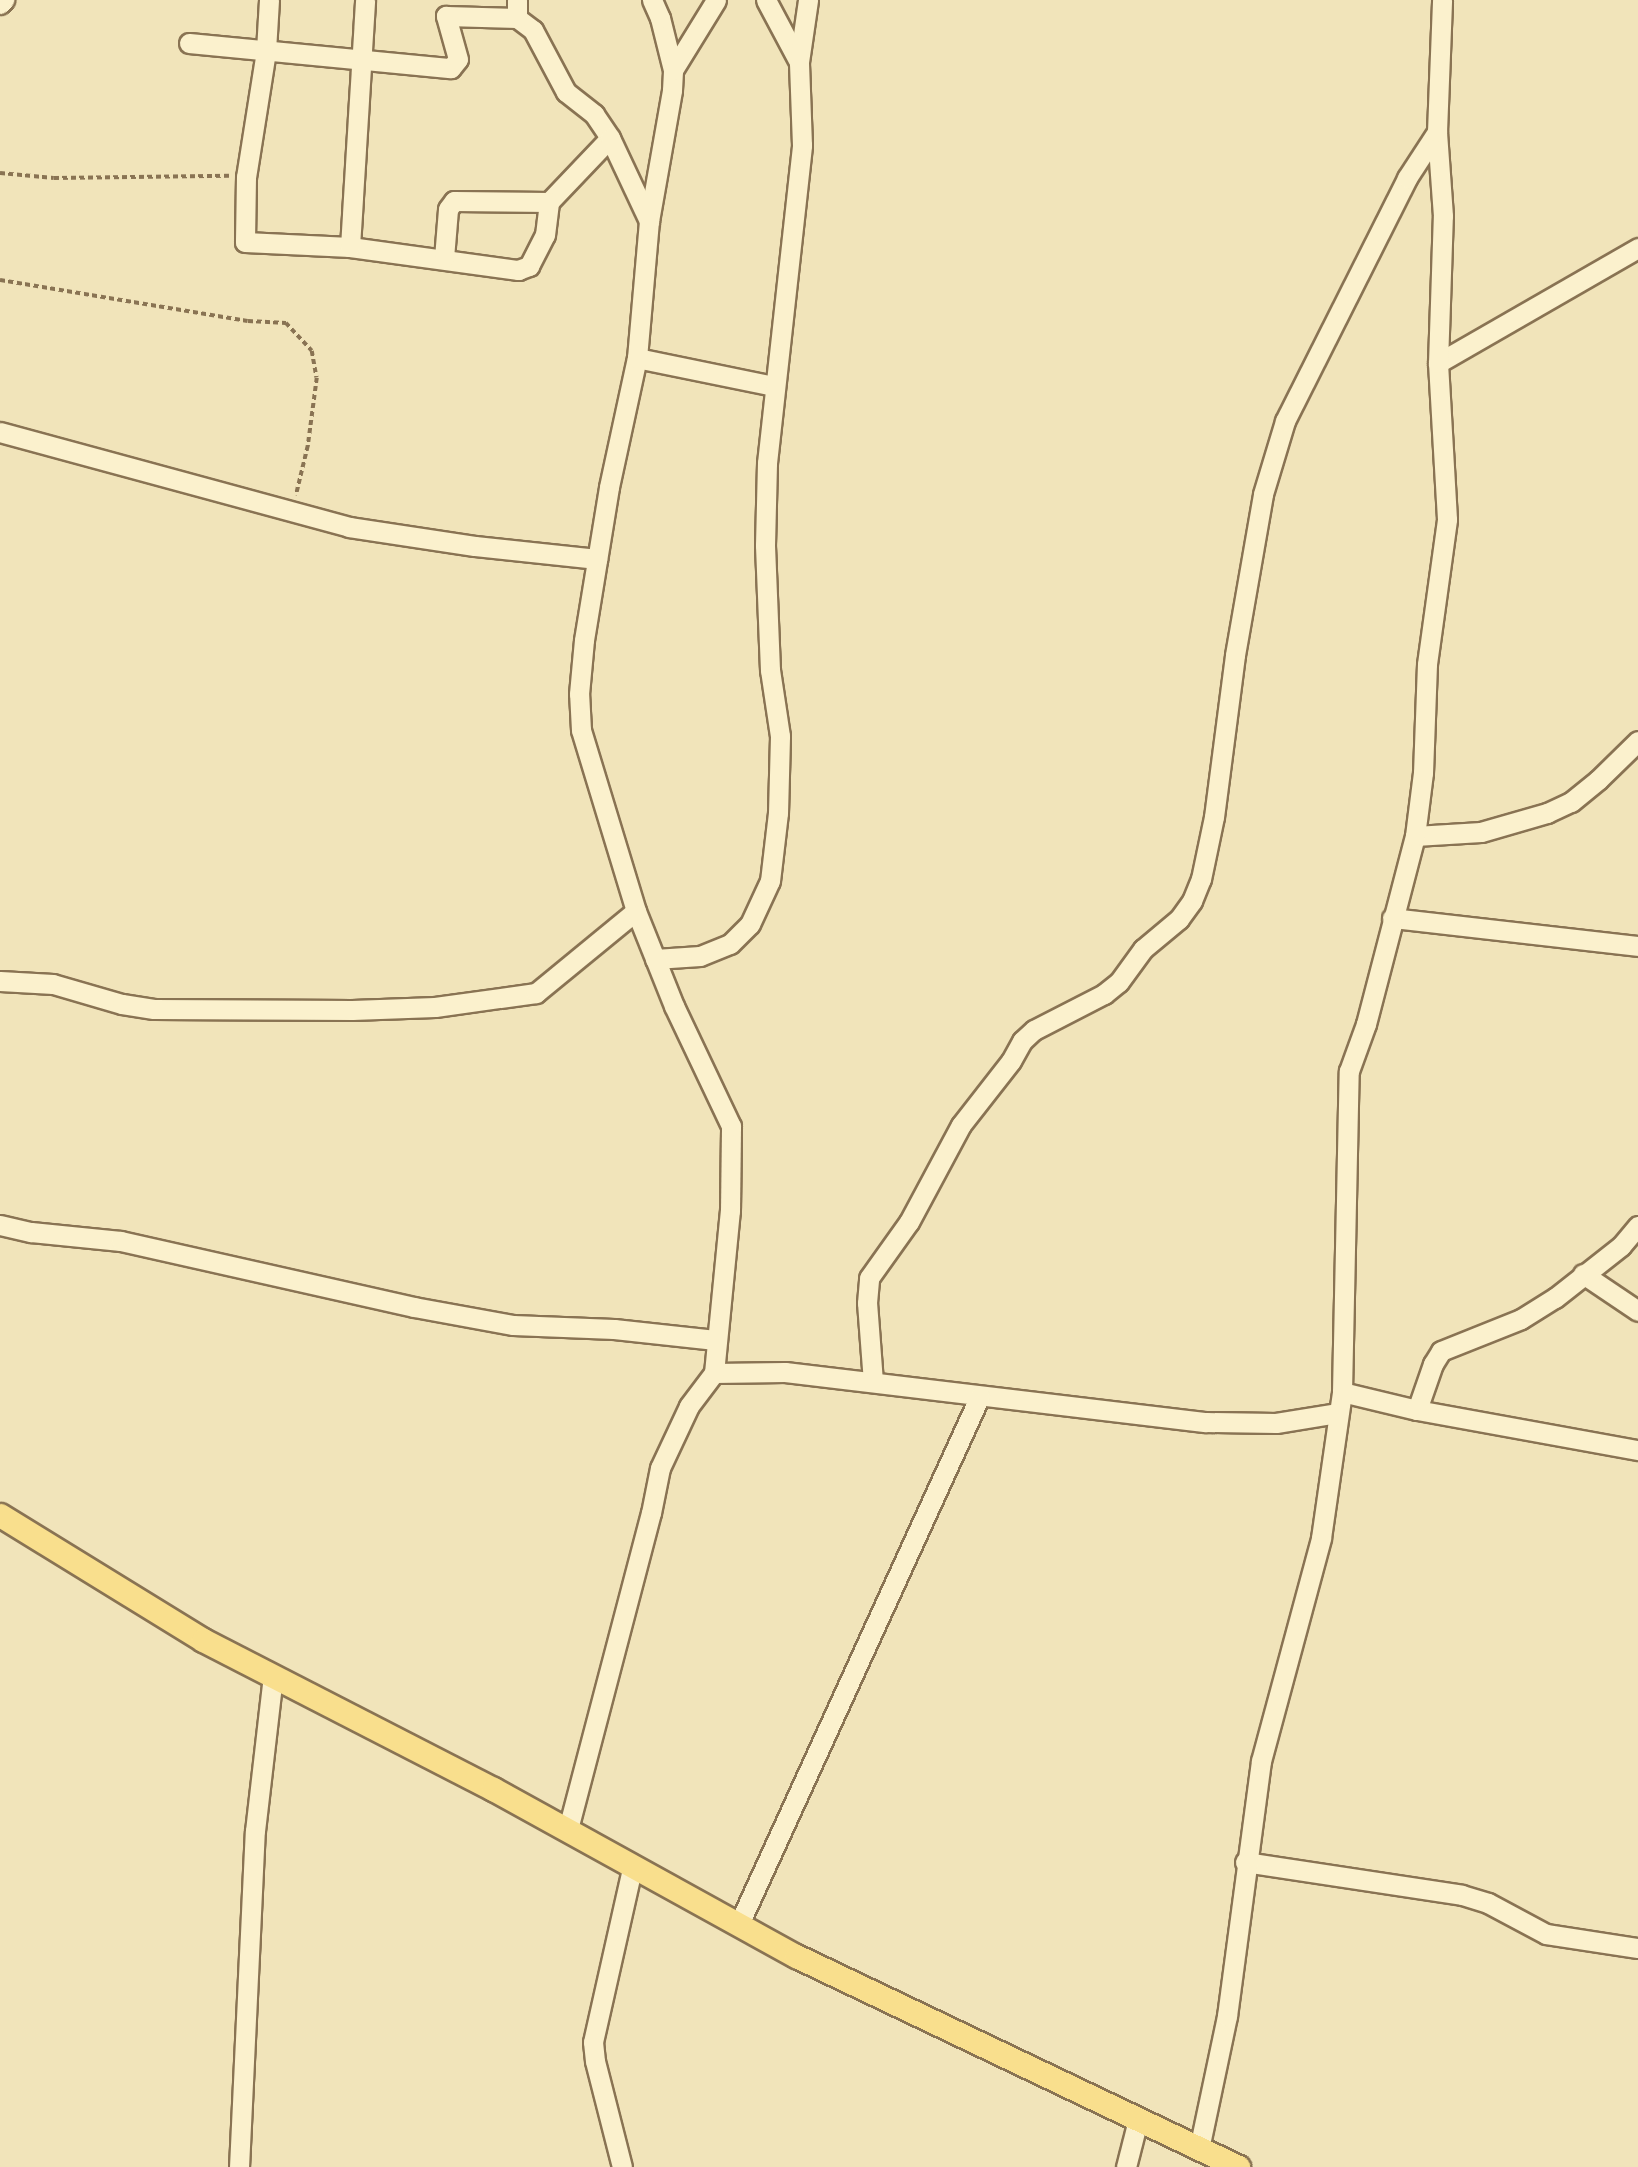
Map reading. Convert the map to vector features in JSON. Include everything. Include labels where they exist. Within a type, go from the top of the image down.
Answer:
[{"type":"main road","points":[[0,1515],[203,1640],[568,1829],[808,1962],[1238,2167]]},
{"type":"street","points":[[0,4],[4,0]]},
{"type":"street","points":[[269,0],[266,51],[246,177],[245,242],[350,247],[518,270],[529,266],[545,235],[549,202],[610,138]]},
{"type":"street","points":[[350,247],[365,0]]},
{"type":"street","points":[[652,0],[660,18],[673,70]]},
{"type":"street","points":[[568,1829],[651,1513],[660,1468],[689,1406],[714,1373],[715,1340],[730,1211],[731,1126],[636,911],[581,730],[580,680],[597,559],[637,358],[649,220],[673,70],[716,0]]},
{"type":"street","points":[[766,0],[799,62]]},
{"type":"street","points":[[655,959],[700,956],[730,944],[750,924],[770,881],[778,813],[780,736],[770,670],[765,545],[767,463],[802,145],[799,62],[808,0]]},
{"type":"street","points":[[1199,2149],[1227,2016],[1245,1862],[1261,1761],[1321,1538],[1342,1392],[1349,1072],[1366,1024],[1415,836],[1423,773],[1427,664],[1447,519],[1438,363],[1443,216],[1437,132],[1442,0]]},
{"type":"street","points":[[189,43],[452,68],[458,59],[445,8],[517,9],[533,30],[566,92],[594,114],[610,138],[649,220]]},
{"type":"street","points":[[873,1382],[867,1303],[869,1278],[909,1222],[961,1125],[1011,1061],[1022,1041],[1034,1030],[1104,994],[1119,982],[1143,949],[1179,919],[1192,901],[1201,879],[1214,817],[1234,655],[1263,494],[1285,421],[1407,178],[1437,132]]},
{"type":"street","points":[[444,258],[448,209],[454,201],[549,202]]},
{"type":"street","points":[[1438,363],[1638,248]]},
{"type":"street","points":[[637,358],[774,386]]},
{"type":"street","points":[[0,432],[292,512],[374,531],[475,546],[597,559]]},
{"type":"street","points":[[1415,836],[1481,832],[1547,813],[1571,802],[1638,741]]},
{"type":"street","points":[[0,981],[53,984],[122,1004],[154,1009],[352,1010],[436,1007],[536,993],[636,911]]},
{"type":"street","points":[[1392,918],[1638,947]]},
{"type":"street","points":[[0,1225],[31,1232],[121,1241],[414,1307],[513,1325],[614,1329],[715,1340]]},
{"type":"street","points":[[1417,1410],[1433,1363],[1441,1351],[1521,1319],[1555,1298],[1621,1246],[1638,1226]]},
{"type":"street","points":[[1583,1274],[1638,1311]]},
{"type":"street","points":[[714,1373],[785,1373],[1206,1422],[1276,1423],[1338,1413]]},
{"type":"street","points":[[1342,1392],[1417,1410],[1638,1450]]},
{"type":"street","points":[[739,1924],[980,1396]]},
{"type":"street","points":[[239,2167],[255,1831],[273,1675]]},
{"type":"street","points":[[1245,1862],[1462,1895],[1488,1903],[1546,1934],[1638,1948]]},
{"type":"street","points":[[633,1864],[593,2042],[595,2061],[621,2162],[639,2167]]},
{"type":"street","points":[[1126,2167],[1138,2120]]},
{"type":"path","points":[[0,173],[54,178],[246,177]]},
{"type":"path","points":[[0,280],[248,321],[286,323],[312,351],[317,377],[308,446],[292,512]]}]
